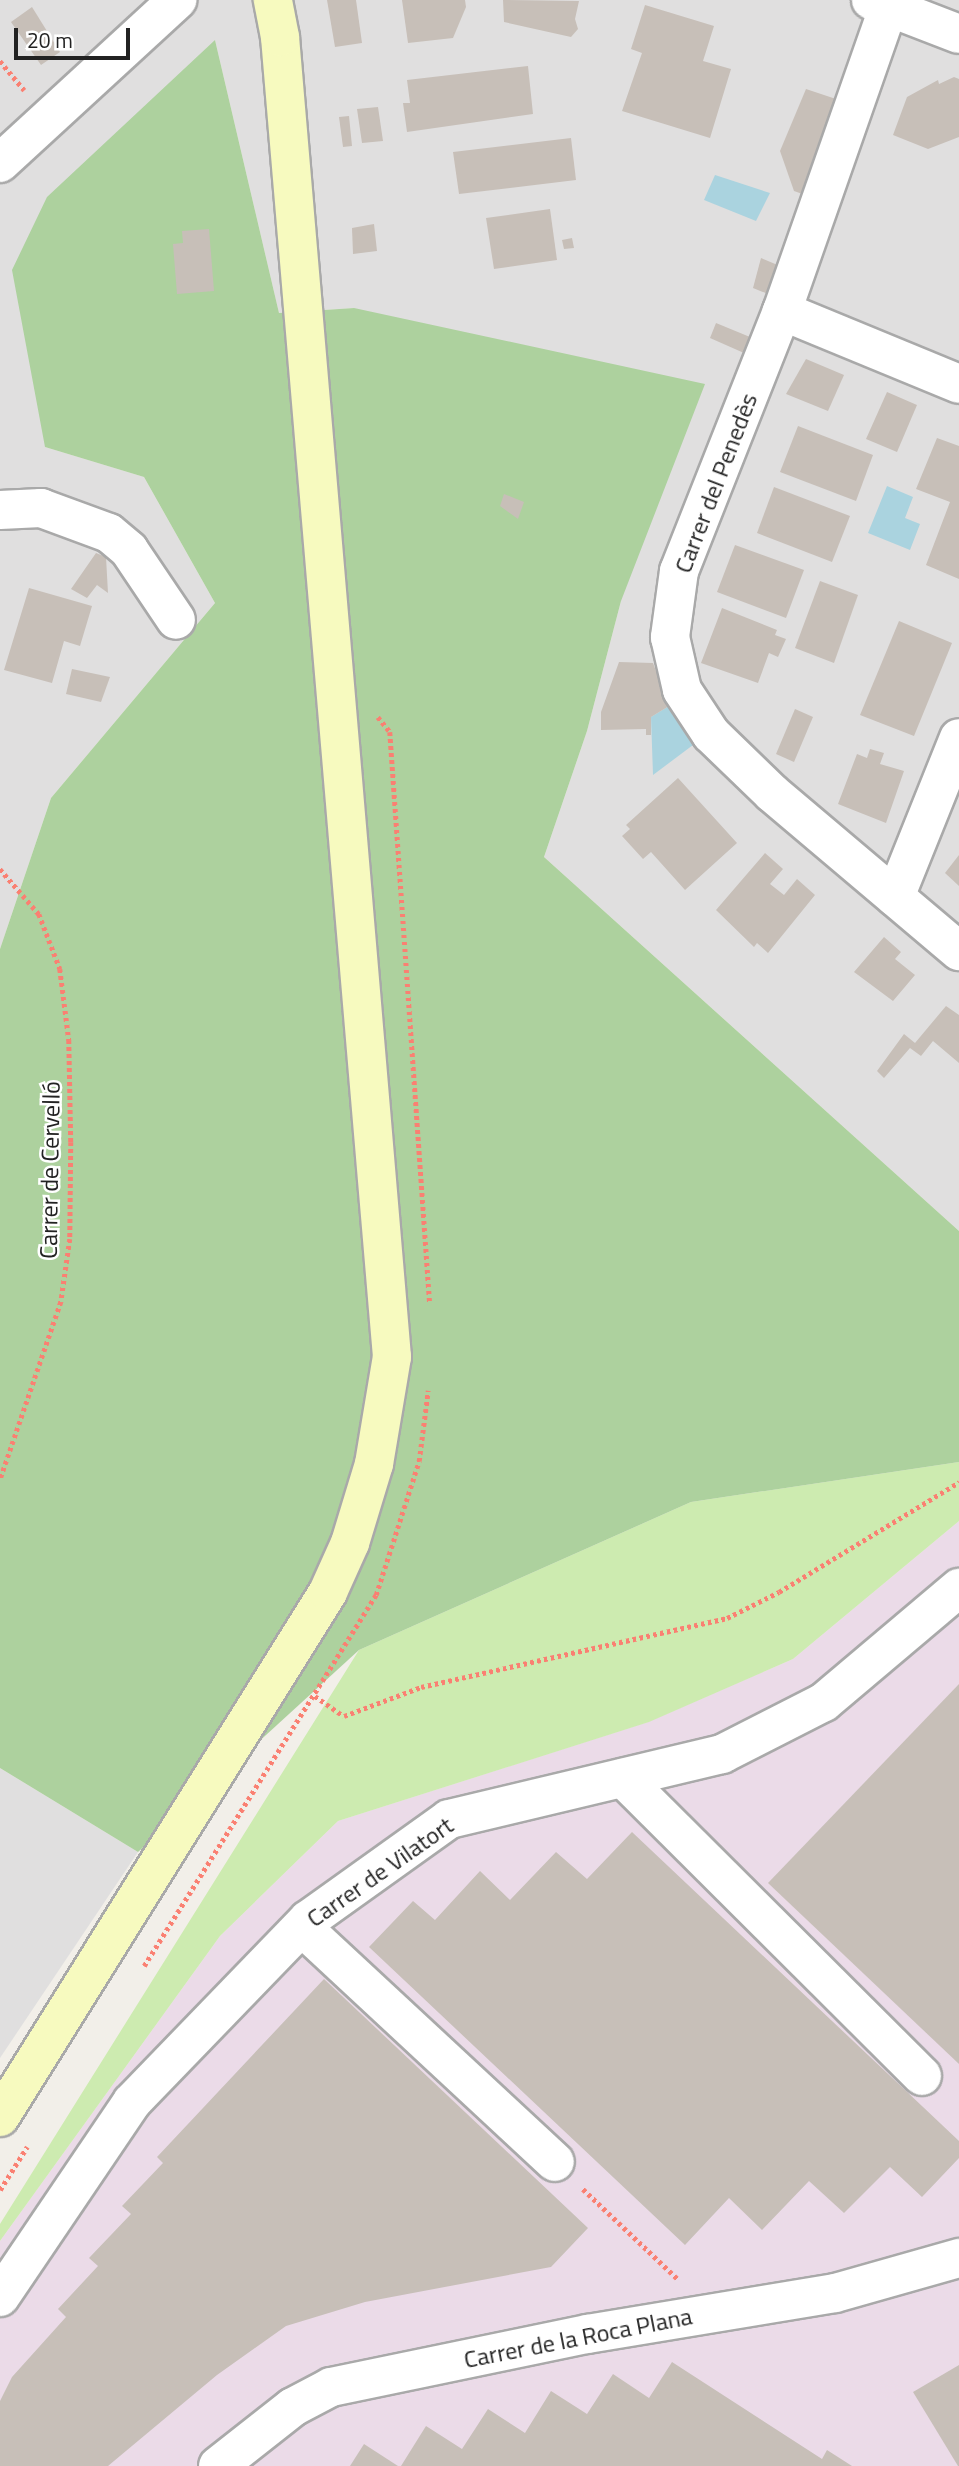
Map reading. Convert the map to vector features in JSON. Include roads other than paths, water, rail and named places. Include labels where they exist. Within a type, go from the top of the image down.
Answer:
[{"type":"main road","points":[[0,2117],[328,1592],[350,1543],[374,1464],[392,1357],[281,50],[273,0]]},
{"type":"street","points":[[0,163],[177,0]]},
{"type":"street","points":[[885,2],[959,34]]},
{"type":"street","name":"Carrer del Penedès","points":[[885,2],[782,310],[679,571],[670,636],[682,690],[711,734],[772,793],[959,951]]},
{"type":"street","points":[[782,310],[959,384]]},
{"type":"street","points":[[0,510],[41,508],[108,533],[129,550],[176,620]]},
{"type":"street","points":[[895,897],[959,738]]},
{"type":"street","name":"Carrer de Vilatort","points":[[0,2297],[132,2102],[302,1927],[449,1819],[722,1754],[824,1702],[959,1588]]},
{"type":"street","points":[[623,1777],[922,2076]]},
{"type":"street","points":[[302,1927],[555,2162]]},
{"type":"street","name":"Carrer de la Roca Plana","points":[[218,2466],[293,2407],[331,2387],[715,2313],[835,2293],[959,2258]]},
{"type":"water","points":[[715,175],[770,193],[756,221],[704,200]]},
{"type":"water","points":[[887,486],[913,497],[905,518],[920,524],[910,550],[868,533]]},
{"type":"water","points":[[669,706],[693,745],[653,775],[651,717]]}]
